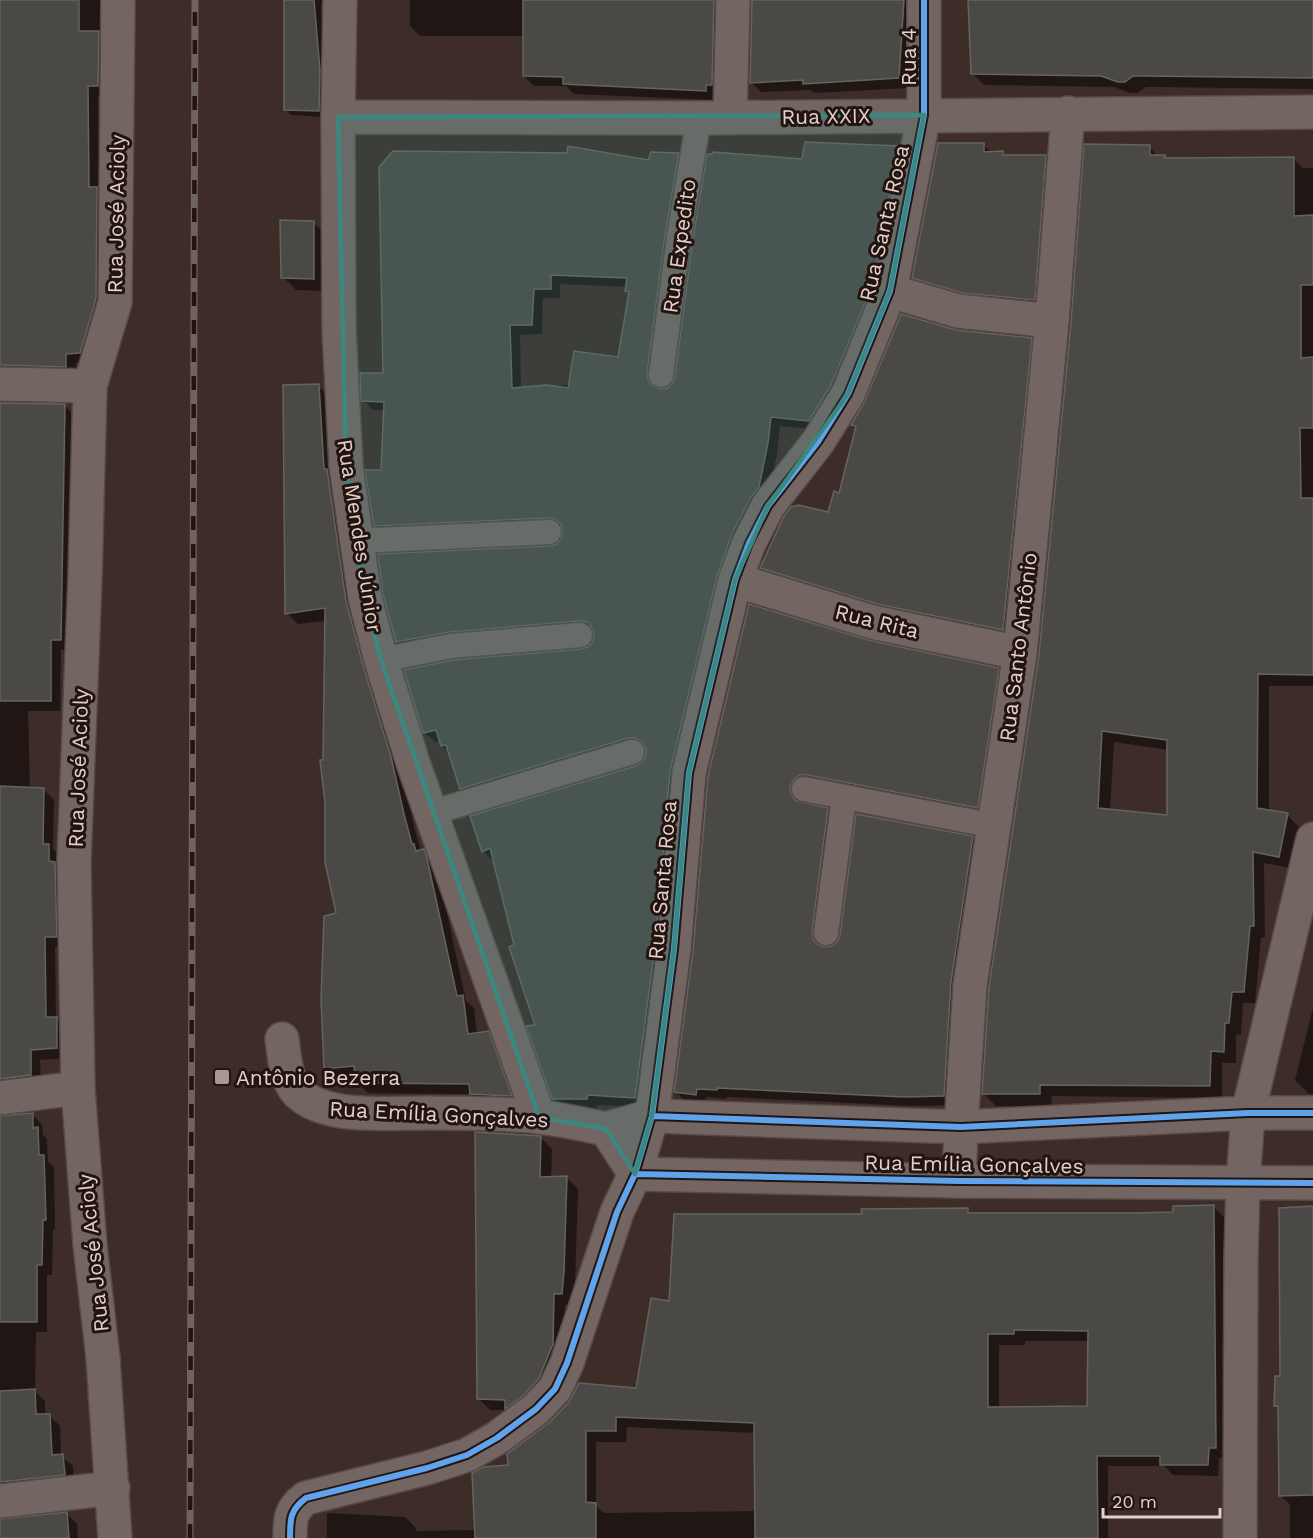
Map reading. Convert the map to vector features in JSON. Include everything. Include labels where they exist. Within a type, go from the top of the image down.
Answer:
[{"type":"street","name":"Rua José Acioly","points":[[115,1538],[103,1358],[90,1245],[78,1089],[74,861],[86,578],[90,386],[115,302],[118,0]]},
{"type":"street","name":"Rua Mendes Júnior","points":[[340,0],[338,117],[340,341],[346,466],[366,598],[381,660],[413,763],[539,1117]]},
{"type":"street","points":[[715,117],[733,0]]},
{"type":"street","name":"Rua 4","points":[[924,0],[924,115]]},
{"type":"street","name":"Rua XXIX","points":[[338,117],[715,117],[1313,112]]},
{"type":"street","name":"Rua Santo Antônio","points":[[959,1180],[970,985],[1020,653],[1052,321],[1068,113]]},
{"type":"street","name":"Rua Santa Rosa","points":[[290,1538],[291,1516],[296,1506],[306,1498],[427,1468],[466,1455],[497,1438],[536,1409],[555,1389],[567,1363],[617,1212],[635,1174],[652,1116],[674,949],[689,773],[735,580],[749,543],[768,506],[818,442],[848,394],[890,291],[924,115]]},
{"type":"street","points":[[890,291],[958,311],[1052,321]]},
{"type":"street","points":[[0,384],[90,386]]},
{"type":"street","name":"Rua Rita","points":[[735,580],[872,622],[1020,653]]},
{"type":"street","points":[[1240,1538],[1243,1183],[1248,1113],[1313,839]]},
{"type":"street","name":"Rua Emília Gonçalves","points":[[282,1039],[291,1084],[301,1096],[319,1107],[343,1112],[539,1117],[606,1130],[652,1116],[961,1127],[1248,1113],[1313,1113]]},
{"type":"street","points":[[0,1098],[78,1089]]},
{"type":"street","points":[[606,1130],[635,1174]]},
{"type":"street","name":"Rua Emília Gonçalves","points":[[635,1174],[1313,1183]]},
{"type":"street","points":[[0,1501],[113,1488]]},
{"type":"lane","name":"Rua Expedito","points":[[661,375],[680,237],[715,117]]},
{"type":"lane","points":[[357,541],[549,532]]},
{"type":"lane","points":[[381,660],[451,646],[580,635]]},
{"type":"lane","points":[[431,813],[632,752]]},
{"type":"lane","points":[[804,789],[995,826]]},
{"type":"lane","points":[[826,933],[843,797]]},
{"type":"highlighted area","points":[[924,115],[890,291],[848,394],[768,506],[735,580],[689,773],[674,949],[652,1116],[635,1174],[606,1129],[539,1117],[381,660],[365,598],[346,466],[338,117]]},
{"type":"building","points":[[0,0],[79,0],[79,31],[99,31],[98,86],[88,86],[89,187],[97,187],[96,299],[80,353],[66,354],[66,367],[0,365]]},
{"type":"building","points":[[284,0],[314,0],[320,70],[319,111],[284,110]]},
{"type":"building","points":[[523,0],[714,0],[712,85],[706,85],[706,91],[563,84],[563,77],[523,76]]},
{"type":"building","points":[[752,0],[904,0],[899,78],[803,84],[803,80],[750,83]]},
{"type":"building","points":[[968,0],[1313,0],[1313,78],[1133,76],[1125,82],[1118,82],[1101,76],[971,74]]},
{"type":"building","points":[[805,142],[899,146],[872,286],[831,385],[809,421],[771,417],[759,487],[751,497],[732,534],[717,576],[670,771],[655,947],[635,1098],[588,1095],[587,1099],[552,1099],[526,1026],[535,1025],[509,947],[514,945],[490,848],[482,852],[470,816],[636,766],[646,756],[646,748],[641,741],[628,738],[460,789],[446,745],[441,746],[436,730],[423,733],[404,670],[453,660],[581,649],[593,642],[594,633],[587,622],[579,621],[450,632],[396,642],[383,594],[378,554],[550,546],[557,544],[563,532],[561,524],[555,519],[548,518],[374,526],[365,470],[381,470],[384,402],[361,401],[360,373],[383,373],[379,167],[393,151],[567,153],[568,146],[648,160],[651,152],[679,153],[665,235],[647,373],[652,386],[660,389],[672,384],[675,377],[707,154],[713,152],[802,159]],"holes":[[[551,275],[627,278],[625,291],[629,292],[618,357],[574,351],[568,388],[547,385],[512,388],[510,325],[532,325],[534,289],[551,289]]]},
{"type":"building","points":[[938,143],[984,143],[984,152],[1003,151],[1003,155],[1046,155],[1035,300],[962,293],[912,278]]},
{"type":"building","points":[[1084,144],[1150,145],[1150,155],[1165,155],[1165,158],[1294,157],[1294,216],[1313,215],[1313,285],[1301,285],[1301,358],[1313,357],[1313,428],[1300,428],[1301,498],[1313,498],[1313,675],[1258,674],[1257,808],[1288,813],[1279,857],[1253,852],[1254,926],[1250,926],[1244,992],[1232,992],[1229,1023],[1225,1023],[1224,1052],[1211,1051],[1210,1086],[1040,1085],[1040,1094],[982,1094],[989,987],[1039,655],[1071,323]],"holes":[[[1102,731],[1167,740],[1167,815],[1098,808]]]},
{"type":"building","points":[[280,220],[314,221],[314,279],[281,278]]},
{"type":"building","points":[[901,314],[956,330],[1032,338],[1003,630],[877,604],[760,568],[784,516],[791,507],[799,505],[828,512],[834,491],[839,493],[856,426],[851,425],[865,401]]},
{"type":"building","points":[[319,384],[324,469],[327,469],[346,601],[363,665],[391,757],[412,844],[416,851],[424,849],[427,858],[457,996],[463,995],[468,1034],[489,1031],[512,1096],[470,1094],[469,1084],[355,1083],[354,1066],[324,1069],[321,1000],[324,916],[336,913],[325,862],[325,803],[320,760],[323,760],[325,608],[285,614],[283,385]]},
{"type":"building","points":[[0,403],[65,404],[61,640],[51,640],[51,701],[0,701]]},
{"type":"building","points":[[749,604],[868,640],[999,668],[978,808],[807,775],[800,775],[794,779],[790,787],[795,800],[828,808],[812,931],[813,939],[824,947],[832,946],[838,941],[840,935],[856,814],[973,836],[951,982],[944,1096],[904,1097],[717,1088],[717,1090],[697,1089],[696,1095],[674,1092],[693,951],[708,776]]},
{"type":"building","points":[[0,786],[44,788],[43,844],[49,844],[49,861],[55,862],[57,937],[45,937],[46,1017],[57,1017],[57,1048],[31,1050],[31,1075],[0,1079]]},
{"type":"building","points":[[33,1113],[33,1128],[38,1127],[39,1155],[44,1155],[46,1220],[43,1220],[42,1265],[37,1265],[37,1322],[0,1322],[0,1116]]},
{"type":"building","points":[[475,1132],[541,1136],[540,1177],[567,1176],[564,1272],[562,1294],[554,1294],[553,1344],[539,1378],[524,1395],[505,1409],[505,1400],[477,1399]]},
{"type":"building","points":[[1214,1205],[1216,1448],[1209,1448],[1208,1465],[1160,1465],[1160,1456],[1097,1456],[1098,1538],[755,1538],[754,1423],[616,1417],[616,1431],[586,1431],[586,1502],[596,1503],[596,1538],[475,1538],[472,1473],[483,1467],[508,1465],[507,1454],[550,1422],[569,1402],[579,1383],[636,1388],[651,1298],[669,1301],[674,1214],[862,1214],[861,1209],[968,1208],[968,1213],[1137,1213],[1173,1212],[1173,1206]],"holes":[[[1014,1330],[1088,1331],[1087,1406],[988,1407],[988,1334],[1014,1334]]]},
{"type":"building","points":[[1313,1206],[1313,1495],[1279,1496],[1278,1406],[1274,1406],[1275,1376],[1280,1376],[1279,1208]]},
{"type":"building","points":[[35,1389],[36,1414],[50,1414],[52,1455],[63,1454],[65,1475],[0,1482],[0,1391]]},
{"type":"building","points":[[67,1512],[69,1538],[0,1538],[0,1519]]},
{"type":"railway","points":[[190,1538],[195,0]]},
{"type":"cycle path","points":[[290,1538],[292,1515],[306,1498],[427,1468],[467,1455],[497,1438],[536,1409],[555,1389],[567,1363],[617,1212],[635,1174],[652,1116],[674,949],[689,773],[735,580],[749,543],[768,506],[818,442],[848,394],[890,291],[924,115],[924,0]]},
{"type":"cycle path","points":[[652,1116],[961,1127],[1248,1113],[1313,1113]]},
{"type":"cycle path","points":[[635,1174],[959,1181],[1313,1183]]},
{"type":"place","name":"Antônio Bezerra","points":[[222,1077]]}]
